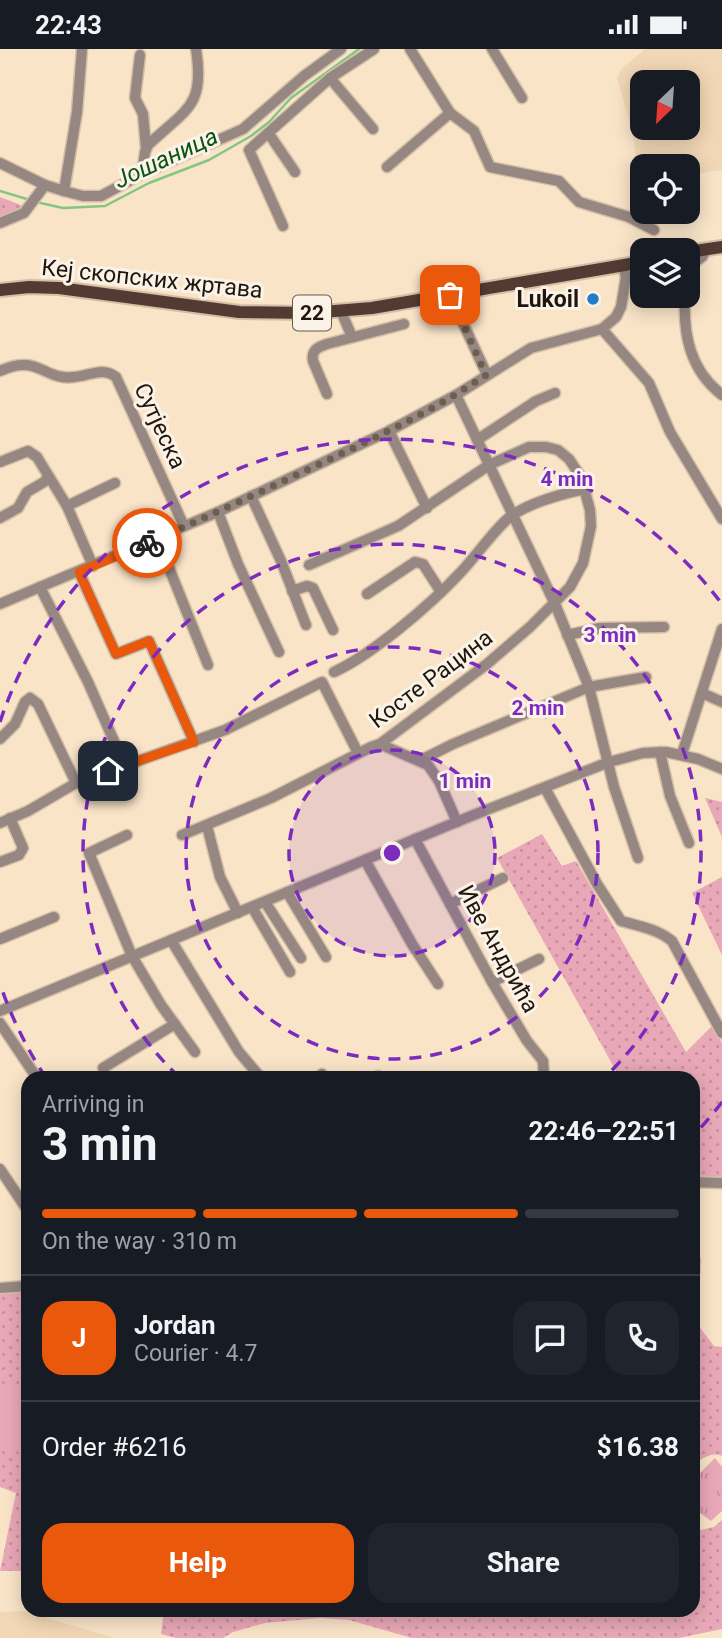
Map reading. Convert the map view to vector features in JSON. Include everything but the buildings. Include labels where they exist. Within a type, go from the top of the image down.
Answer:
[{"type":"main road","points":[[700,251],[722,247]]},
{"type":"main road","name":"22","points":[[623,266],[630,264]]},
{"type":"main road","name":"Кеј скопских жртава","points":[[0,291],[37,287],[78,289],[239,312],[289,314],[341,311],[623,266]]},
{"type":"street","points":[[64,191],[77,111],[82,49]]},
{"type":"street","points":[[146,148],[194,99],[199,84],[196,49]]},
{"type":"street","points":[[1,163],[43,188],[83,196],[107,194],[142,174],[243,129],[284,92],[341,49]]},
{"type":"street","points":[[283,226],[249,150],[330,78],[374,49]]},
{"type":"street","points":[[410,49],[450,113],[474,131],[490,167],[555,179],[579,202],[629,217],[654,230]]},
{"type":"street","points":[[492,49],[522,98]]},
{"type":"street","points":[[140,55],[135,98],[143,114],[146,148],[142,174]]},
{"type":"street","points":[[330,78],[373,129]]},
{"type":"street","points":[[387,167],[450,113]]},
{"type":"street","points":[[269,134],[295,172]]},
{"type":"street","points":[[0,223],[29,208],[43,188]]},
{"type":"street","points":[[700,258],[706,250]]},
{"type":"street","points":[[0,604],[218,512],[389,431],[539,345],[602,329],[617,317],[621,307],[626,277],[623,266]]},
{"type":"street","points":[[450,295],[486,375]]},
{"type":"street","points":[[686,308],[692,357],[701,375],[722,395]]},
{"type":"street","points":[[341,311],[352,337]]},
{"type":"street","points":[[327,394],[313,361],[313,352],[318,347],[404,324]]},
{"type":"street","points":[[602,329],[649,383],[670,432],[722,519]]},
{"type":"street","name":"Сутјеска","points":[[0,371],[12,366],[30,364],[66,378],[103,371],[116,377],[184,526]]},
{"type":"street","points":[[477,440],[536,401],[555,393]]},
{"type":"street","points":[[456,395],[467,413],[500,491],[555,604],[589,687],[638,858]]},
{"type":"street","points":[[389,431],[427,508]]},
{"type":"street","name":"Косте Рацина","points":[[182,835],[271,798],[380,744],[467,680],[555,604],[576,578],[587,547],[591,520],[581,477],[564,454],[535,446],[489,465]]},
{"type":"street","points":[[0,462],[17,454],[31,452],[37,457],[67,506],[93,566]]},
{"type":"street","points":[[309,565],[384,533],[427,508],[489,465]]},
{"type":"street","points":[[0,518],[18,508],[27,492],[48,477]]},
{"type":"street","points":[[67,506],[115,483]]},
{"type":"street","points":[[334,672],[356,660],[441,592],[512,515],[545,500],[585,489]]},
{"type":"street","points":[[251,496],[306,625]]},
{"type":"street","points":[[218,512],[238,564],[279,652]]},
{"type":"street","points":[[157,538],[208,665]]},
{"type":"street","points":[[367,594],[415,562],[423,564],[441,592]]},
{"type":"street","points":[[79,572],[116,654],[149,641],[194,742]]},
{"type":"street","points":[[292,591],[307,586],[313,588],[333,630]]},
{"type":"street","points":[[40,587],[88,682],[125,766]]},
{"type":"street","points":[[568,635],[600,628],[664,627]]},
{"type":"street","points":[[682,754],[721,633]]},
{"type":"street","points":[[421,760],[589,687],[646,677]]},
{"type":"street","points":[[0,862],[19,855],[23,849],[5,821],[76,782],[244,722],[322,682],[358,753]]},
{"type":"street","points":[[702,693],[722,702]]},
{"type":"street","points":[[0,739],[15,724],[25,702],[30,698],[38,704],[76,782]]},
{"type":"street","points":[[380,744],[421,760],[436,775],[457,822]]},
{"type":"street","points":[[660,752],[670,796],[689,843]]},
{"type":"street","points":[[0,1011],[415,839],[609,762],[643,753],[660,752],[682,754],[722,769]]},
{"type":"street","points":[[544,788],[597,884],[621,921],[663,934],[672,941],[722,1033]]},
{"type":"street","points":[[208,826],[220,877],[238,913]]},
{"type":"street","points":[[127,835],[89,853],[132,957],[195,1052]]},
{"type":"street","name":"Иве Андрића","points":[[415,839],[492,982],[527,1041],[543,1061],[544,1071]]},
{"type":"street","points":[[365,860],[412,944],[438,984]]},
{"type":"street","points":[[450,904],[503,878]]},
{"type":"street","points":[[287,892],[326,957]]},
{"type":"street","points":[[265,902],[301,958]]},
{"type":"street","points":[[252,907],[290,972]]},
{"type":"street","points":[[0,939],[54,917]]},
{"type":"street","points":[[171,940],[239,1052],[255,1071]]},
{"type":"street","points":[[492,982],[540,959]]},
{"type":"street","points":[[0,1023],[32,1071]]},
{"type":"street","points":[[103,1068],[175,1024]]},
{"type":"street","points":[[0,1169],[21,1200]]},
{"type":"street","points":[[700,1182],[722,1184]]},
{"type":"street","points":[[0,1288],[21,1286]]},
{"type":"shaded area","points":[[645,49],[722,49],[722,170],[700,173],[700,154],[636,154],[633,140],[700,140],[700,70],[630,70],[630,123],[617,78],[622,68]]},
{"type":"shaded area","points":[[21,1611],[21,1617],[43,1617],[115,1638],[0,1638],[0,1612]]},
{"type":"green space","points":[[0,197],[29,208],[0,223]]},
{"type":"green space","points":[[705,798],[722,802],[722,837]]},
{"type":"green space","points":[[542,834],[562,866],[576,861],[686,1052],[713,1025],[722,1043],[722,1177],[700,1176],[700,1071],[616,1071],[497,858]]},
{"type":"green space","points":[[722,877],[722,955],[692,893]]},
{"type":"green space","points":[[21,1286],[21,1571],[0,1571],[16,1493],[0,1487],[0,1288]]},
{"type":"green space","points":[[700,1328],[714,1346],[722,1347],[722,1456],[711,1455],[700,1460]]},
{"type":"green space","points":[[6,1379],[21,1385],[21,1453],[0,1444],[0,1393]]},
{"type":"green space","points":[[715,1458],[722,1467],[722,1511],[711,1521],[700,1513],[700,1473]]},
{"type":"green space","points":[[722,1520],[722,1629],[679,1638],[412,1638],[349,1620],[320,1618],[265,1623],[233,1632],[223,1638],[176,1638],[161,1634],[163,1617],[700,1617],[700,1530],[714,1527]]},
{"type":"waterway","name":"Јошаница","points":[[36,202],[63,208],[105,206],[149,183],[209,160],[251,136],[269,122],[291,98],[359,49]]},
{"type":"waterway","name":"Јошаница","points":[[0,191],[30,200]]},
{"type":"way so far","points":[[147,543],[389,431],[456,395],[486,375],[450,295]]},
{"type":"place","name":"Lukoil","points":[[593,299]]},
{"type":"route","points":[[108,771],[194,742],[149,641],[116,654],[79,572],[147,543]]}]
